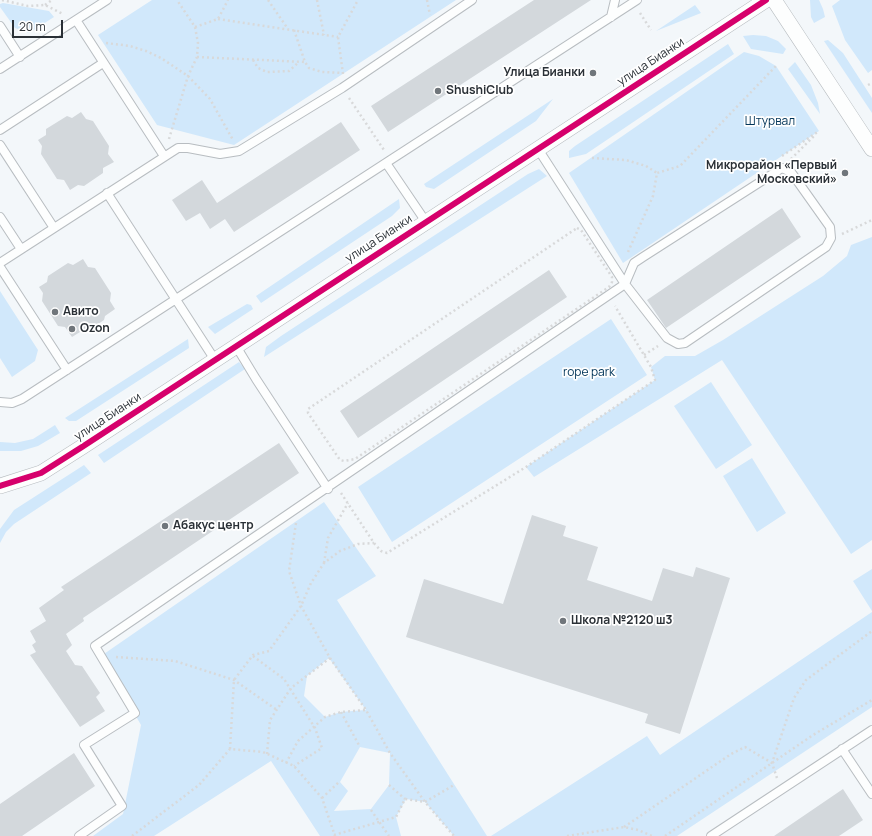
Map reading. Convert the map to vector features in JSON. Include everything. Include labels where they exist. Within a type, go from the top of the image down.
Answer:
[{"type":"street","name":"улица Бианки","points":[[0,486],[41,473],[766,0]]},
{"type":"street","points":[[774,0],[872,149]]},
{"type":"lane","points":[[0,70],[107,0]]},
{"type":"lane","points":[[0,263],[178,148],[182,147],[220,154],[239,151],[342,88],[472,0]]},
{"type":"lane","points":[[611,16],[614,0]]},
{"type":"lane","points":[[0,402],[12,403],[22,399],[635,1]]},
{"type":"lane","points":[[76,20],[164,156]]},
{"type":"lane","points":[[0,26],[20,56]]},
{"type":"lane","points":[[0,130],[103,63]]},
{"type":"lane","points":[[0,145],[54,228]]},
{"type":"lane","points":[[79,836],[122,806],[84,745],[135,713],[95,646],[328,489],[625,284],[632,268],[638,260],[782,168],[791,172],[830,227],[830,240],[826,247],[686,343],[678,344],[667,338],[625,284],[538,149]]},
{"type":"lane","points":[[388,161],[426,222]]},
{"type":"lane","points":[[107,193],[215,360]]},
{"type":"lane","points":[[0,217],[21,249]]},
{"type":"lane","points":[[0,267],[67,370]]},
{"type":"lane","points":[[236,346],[328,489]]},
{"type":"lane","points":[[711,836],[872,730]]},
{"type":"lane","points":[[842,749],[872,794]]},
{"type":"path","points":[[2,0],[28,6],[45,5],[63,14]]},
{"type":"path","points":[[45,5],[52,0]]},
{"type":"path","points":[[164,156],[188,76],[197,57],[198,42],[195,27],[177,0]]},
{"type":"path","points":[[218,19],[228,0]]},
{"type":"path","points":[[268,0],[289,30]]},
{"type":"path","points":[[317,0],[324,35]]},
{"type":"path","points":[[294,30],[305,62],[314,71],[342,73],[338,37],[358,0]]},
{"type":"path","points":[[635,1],[651,30]]},
{"type":"path","points":[[195,27],[218,19],[338,37]]},
{"type":"path","points":[[90,41],[130,46],[146,51],[161,58],[188,76],[210,99],[239,151]]},
{"type":"path","points":[[197,57],[305,62]]},
{"type":"path","points":[[253,60],[258,68],[266,72],[289,71],[299,62]]},
{"type":"path","points":[[592,158],[626,160],[646,166],[657,173],[680,166],[776,66]]},
{"type":"path","points":[[868,85],[872,82]]},
{"type":"path","points":[[342,88],[388,161]]},
{"type":"path","points":[[782,168],[819,132]]},
{"type":"path","points":[[626,257],[653,196],[657,173]]},
{"type":"path","points":[[830,240],[872,220]]},
{"type":"path","points":[[577,228],[581,230],[612,277],[612,282],[609,288],[355,459],[344,461],[340,460],[308,413],[308,409],[572,230],[577,228]]},
{"type":"path","points":[[328,489],[340,491],[374,543],[381,551],[387,553],[526,467],[655,380],[651,367],[615,305]]},
{"type":"path","points":[[324,563],[328,538],[348,503]]},
{"type":"path","points":[[296,521],[290,572],[301,606],[330,658],[366,710],[390,753],[425,802],[454,836]]},
{"type":"path","points":[[133,836],[199,785],[230,749],[234,680],[253,655],[269,651],[301,606],[311,583],[324,563],[340,550],[358,544],[374,543]]},
{"type":"path","points":[[772,763],[794,698],[806,680],[872,631]]},
{"type":"path","points":[[253,655],[284,679],[315,728],[322,748],[294,766]]},
{"type":"path","points":[[101,656],[175,661],[234,680],[277,710]]},
{"type":"path","points":[[266,754],[270,720],[291,688],[330,658]]},
{"type":"path","points":[[665,836],[813,735],[872,700]]},
{"type":"path","points":[[286,763],[298,741],[315,728],[325,717],[341,712],[366,710]]},
{"type":"path","points":[[341,712],[360,747]]},
{"type":"path","points":[[624,827],[731,754],[745,747],[772,763],[782,789]]},
{"type":"path","points":[[230,749],[266,754],[294,766],[322,798],[334,835],[396,817],[406,799]]},
{"type":"path","points":[[322,798],[339,782]]},
{"type":"path","points":[[389,785],[406,799],[425,802],[454,785]]},
{"type":"path","points":[[371,810],[389,836]]},
{"type":"path","points":[[568,836],[624,827],[638,830],[652,836]]},
{"type":"green space","points":[[152,0],[456,0],[234,145],[157,125],[98,35]]},
{"type":"green space","points":[[810,0],[819,0],[825,17],[814,23],[811,17]]},
{"type":"green space","points":[[840,0],[872,0],[872,70],[868,73],[845,40],[832,6]]},
{"type":"green space","points":[[3,3],[49,11],[54,17],[29,33],[15,28],[0,7],[0,4]]},
{"type":"green space","points":[[695,5],[701,13],[656,31]]},
{"type":"green space","points":[[743,36],[766,36],[778,41],[786,49],[783,54],[751,49]]},
{"type":"green space","points":[[828,40],[843,53],[872,98],[872,113],[824,41]]},
{"type":"green space","points":[[728,44],[734,54],[586,154],[569,158],[569,151],[575,146]]},
{"type":"green space","name":"Штурвал","points":[[744,52],[759,56],[776,66],[819,131],[623,263],[569,173]]},
{"type":"green space","points":[[795,62],[811,85],[818,103],[820,114],[788,69]]},
{"type":"green space","points":[[553,99],[536,121],[434,189],[426,187],[424,184]]},
{"type":"green space","points":[[539,169],[547,176],[264,357],[266,347],[281,336],[528,174]]},
{"type":"green space","points":[[399,199],[400,208],[392,216],[261,303],[256,296]]},
{"type":"green space","points":[[872,237],[872,540],[851,554],[722,360],[534,477],[526,467],[655,380],[651,367],[665,356],[695,356],[723,340],[823,276],[847,256],[851,245]]},
{"type":"green space","points":[[0,291],[38,350],[35,361],[12,377],[0,358]]},
{"type":"green space","points":[[247,304],[251,305],[253,309],[215,334],[208,327]]},
{"type":"green space","name":"rope park","points":[[611,319],[647,375],[392,542],[358,487]]},
{"type":"green space","points":[[188,339],[189,348],[76,421],[69,421],[65,418]]},
{"type":"green space","points":[[239,362],[245,369],[104,463],[98,455]]},
{"type":"green space","points":[[711,382],[752,445],[716,469],[674,406]]},
{"type":"green space","points":[[55,425],[60,433],[38,446],[21,451],[0,451],[0,442],[15,443],[33,439]]},
{"type":"green space","points":[[752,458],[786,513],[757,532],[723,476]]},
{"type":"green space","points":[[84,465],[91,473],[14,524],[6,532],[0,543],[0,529],[14,510]]},
{"type":"green space","points":[[324,502],[376,576],[337,600],[487,836],[454,836],[425,802],[406,799],[396,817],[401,836],[320,836],[271,761],[154,836],[93,836],[123,814],[141,725],[101,656]],"holes":[[[329,658],[366,710],[341,712],[325,717],[304,696],[307,676]],[[360,747],[390,753],[389,785],[371,809],[334,811],[348,791],[340,782]]]},
{"type":"green space","points":[[872,569],[872,611],[853,581]]},
{"type":"green space","points":[[872,612],[872,707],[677,836],[491,836],[647,736],[660,755]]},
{"type":"building","points":[[534,0],[591,0],[388,132],[371,106]]},
{"type":"building","points":[[81,112],[86,119],[93,121],[109,146],[108,154],[114,162],[103,168],[103,173],[84,186],[78,185],[70,190],[64,180],[57,179],[41,154],[42,146],[38,140],[46,135],[46,129],[67,116],[72,118]]},
{"type":"building","points":[[341,122],[360,150],[234,232],[225,219],[210,229],[200,213],[186,221],[172,200],[202,180],[217,203]]},
{"type":"building","points":[[782,208],[801,237],[666,328],[647,300]]},
{"type":"building","points":[[83,259],[88,267],[95,268],[111,293],[110,301],[115,309],[105,316],[104,320],[85,333],[80,332],[72,337],[65,327],[58,326],[42,301],[43,293],[39,287],[47,282],[48,276],[68,263],[73,265]]},
{"type":"building","points":[[549,270],[567,297],[358,438],[340,411]]},
{"type":"building","points":[[279,443],[299,473],[83,618],[84,621],[66,634],[72,645],[66,651],[75,665],[82,666],[100,693],[96,697],[105,711],[80,727],[30,655],[36,652],[32,645],[36,642],[30,631],[46,621],[39,608],[64,590],[61,587]]},
{"type":"building","name":"Школа №2120 ш3","points":[[532,515],[566,526],[563,536],[598,547],[587,580],[652,601],[663,568],[693,577],[696,567],[730,578],[680,734],[645,723],[648,714],[406,637],[424,579],[503,604]]},
{"type":"building","points":[[74,753],[95,786],[22,836],[0,836],[0,804]]},
{"type":"building","points":[[843,789],[863,820],[839,836],[774,836]]},
{"type":"cycle path","points":[[0,486],[41,473],[82,447],[766,0]]},
{"type":"place","name":"Улица Бианки","points":[[593,73]]},
{"type":"place","name":"ShushiClub","points":[[438,91]]},
{"type":"place","name":"Микрорайон «Первый Московский»","points":[[845,173]]},
{"type":"place","name":"Авито","points":[[55,312]]},
{"type":"place","name":"Ozon","points":[[72,329]]},
{"type":"place","name":"Абакус центр","points":[[165,526]]},
{"type":"place","name":"Школа №2120 ш3","points":[[563,621]]}]
